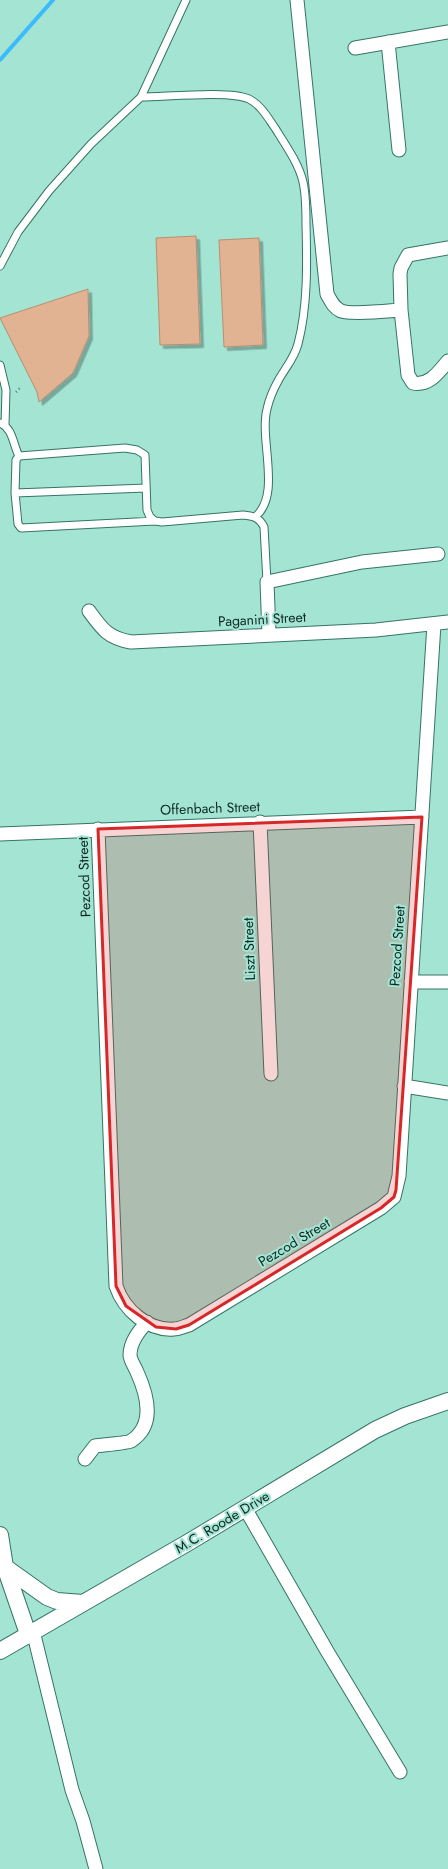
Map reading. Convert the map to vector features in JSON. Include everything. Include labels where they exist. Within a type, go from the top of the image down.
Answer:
[{"type":"street","points":[[297,0],[327,294],[332,304],[342,311],[356,312],[401,310]]},
{"type":"street","points":[[355,48],[448,32]]},
{"type":"street","points":[[388,42],[399,150]]},
{"type":"street","points":[[448,248],[408,255],[404,261],[400,274],[401,310],[408,375],[412,383],[426,383],[437,375],[448,361]]},
{"type":"street","points":[[269,634],[267,582],[362,562],[438,554]]},
{"type":"street","name":"Paganini Street","points":[[89,611],[105,632],[118,640],[131,642],[269,634],[376,630],[448,622]]},
{"type":"street","name":"Pezcod Street","points":[[98,829],[116,1286],[120,1297],[126,1306],[147,1322],[156,1327],[176,1329],[189,1325],[390,1202],[396,1190],[399,1176],[434,624]]},
{"type":"street","name":"Offenbach Street","points":[[0,834],[422,816]]},
{"type":"street","name":"Liszt Street","points":[[260,822],[271,1074]]},
{"type":"street","points":[[411,982],[448,982]]},
{"type":"street","points":[[404,1086],[448,1093]]},
{"type":"street","points":[[85,1459],[95,1446],[130,1442],[145,1428],[148,1417],[146,1396],[130,1356],[132,1345],[137,1334],[147,1322]]},
{"type":"street","name":"M.C. Roode Drive","points":[[0,1651],[375,1430],[405,1416],[448,1401]]},
{"type":"street","points":[[245,1508],[327,1651],[400,1772]]},
{"type":"street","points":[[0,1536],[2,1572],[30,1633],[72,1790],[83,1820],[96,1869]]},
{"type":"street","points":[[2,1572],[57,1601],[83,1603]]},
{"type":"lane","points":[[0,266],[18,232],[49,191],[91,144],[141,97],[186,0]]},
{"type":"lane","points":[[141,97],[230,95],[249,99],[263,111],[277,131],[296,164],[303,182],[305,196],[307,256],[304,308],[298,344],[292,360],[277,382],[267,410],[265,424],[268,464],[266,497],[261,512],[255,517]]},
{"type":"lane","points":[[0,365],[6,390],[3,424],[12,436],[19,456]]},
{"type":"lane","points":[[19,456],[125,448],[137,450],[144,455],[147,510],[150,517],[155,521]]},
{"type":"lane","points":[[19,456],[16,460],[15,493],[18,524],[21,528],[171,521],[243,515],[255,517],[261,520],[264,527],[267,582]]},
{"type":"lane","points":[[15,493],[146,488]]},
{"type":"highlighted area","points":[[422,817],[396,1190],[394,1197],[381,1208],[189,1325],[176,1329],[156,1327],[126,1306],[116,1286],[98,829]]},
{"type":"building","points":[[196,236],[200,344],[160,345],[156,238]]},
{"type":"building","points":[[259,238],[263,345],[224,347],[219,240]]},
{"type":"building","points":[[88,289],[89,336],[73,373],[39,402],[37,392],[0,318]]},
{"type":"waterway","points":[[0,60],[53,0]]}]
